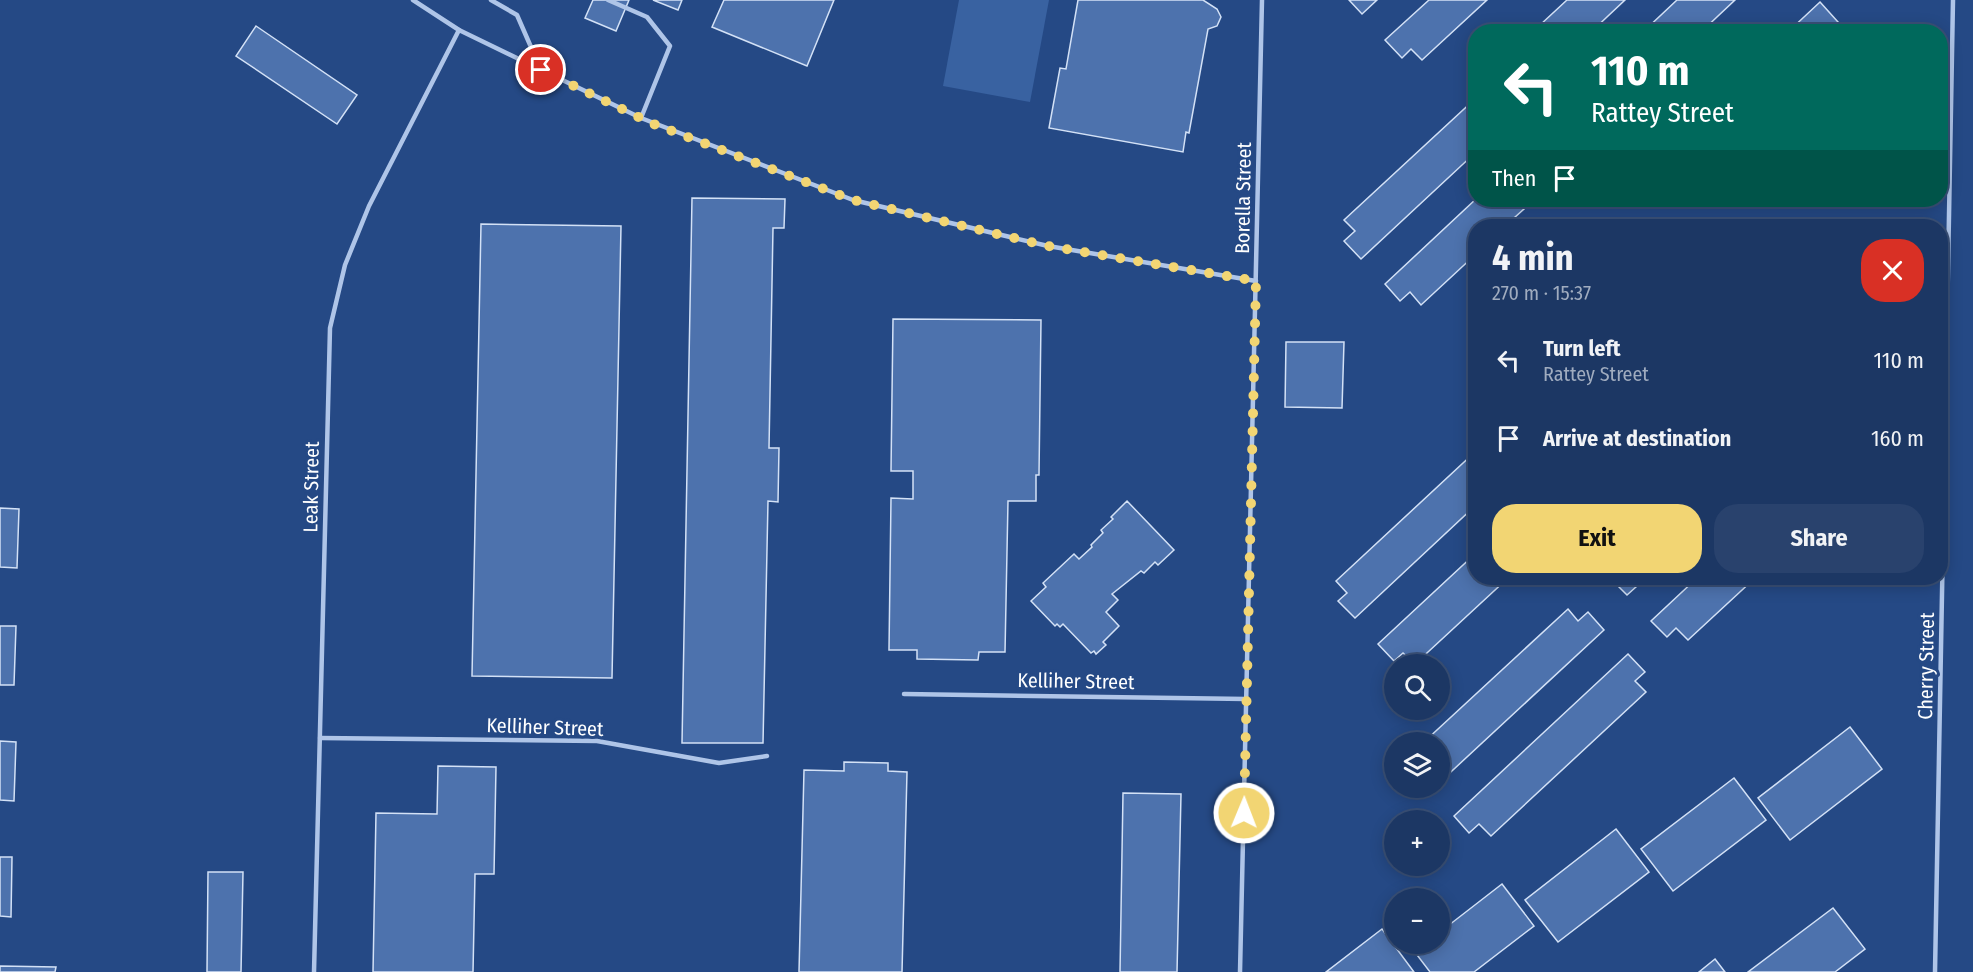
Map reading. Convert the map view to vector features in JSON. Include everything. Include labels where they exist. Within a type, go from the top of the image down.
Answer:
[{"type":"lane","points":[[413,0],[459,30],[641,118],[853,200],[1048,246],[1256,281]]},
{"type":"lane","points":[[491,0],[517,15],[541,70]]},
{"type":"lane","points":[[608,0],[647,17],[670,46],[641,118]]},
{"type":"lane","name":"Borella Street","points":[[1240,972],[1262,0]]},
{"type":"lane","name":"Cherry Street","points":[[1948,270],[1953,0]]},
{"type":"lane","name":"Leak Street","points":[[314,972],[330,328],[345,265],[369,206],[459,30]]},
{"type":"lane","name":"Cherry Street","points":[[1935,972],[1942,585]]},
{"type":"lane","name":"Kelliher Street","points":[[904,694],[1246,699]]},
{"type":"lane","name":"Kelliher Street","points":[[320,738],[597,741],[719,763],[767,756]]},
{"type":"shaded area","points":[[959,0],[1049,0],[1030,102],[943,86]]},
{"type":"building","points":[[593,0],[629,0],[616,31],[585,18]]},
{"type":"building","points":[[653,0],[682,0],[678,10]]},
{"type":"building","points":[[724,0],[834,0],[807,66],[712,27]]},
{"type":"building","points":[[1078,0],[1203,0],[1217,9],[1221,17],[1217,26],[1208,29],[1189,133],[1186,132],[1183,152],[1049,128],[1060,68],[1066,69]]},
{"type":"building","points":[[1349,0],[1377,0],[1362,14]]},
{"type":"building","points":[[1429,0],[1487,0],[1422,60],[1411,49],[1402,58],[1385,40]]},
{"type":"building","points":[[1567,0],[1625,0],[1600,24],[1541,24]]},
{"type":"building","points":[[1677,0],[1735,0],[1710,24],[1652,24]]},
{"type":"building","points":[[1820,2],[1840,24],[1797,24]]},
{"type":"building","points":[[256,26],[357,95],[337,124],[236,56]]},
{"type":"building","points":[[1468,105],[1468,159],[1361,259],[1344,241],[1355,231],[1344,220]]},
{"type":"building","points":[[692,198],[785,199],[784,228],[773,228],[769,448],[779,448],[778,502],[768,501],[763,743],[682,743]]},
{"type":"building","points":[[1468,206],[1526,207],[1513,219],[1468,219],[1468,261],[1421,305],[1410,292],[1400,301],[1385,284]]},
{"type":"building","points":[[481,224],[621,226],[612,678],[472,676]]},
{"type":"building","points":[[893,319],[1041,320],[1039,475],[1036,475],[1036,501],[1008,501],[1005,652],[979,652],[978,660],[917,659],[917,650],[889,650],[891,498],[913,499],[913,471],[891,471]]},
{"type":"building","points":[[1286,342],[1344,342],[1342,408],[1285,407]]},
{"type":"building","points":[[1468,458],[1468,512],[1355,618],[1338,601],[1347,593],[1336,581]]},
{"type":"building","points":[[1127,501],[1174,550],[1158,565],[1155,562],[1144,573],[1141,571],[1112,594],[1118,600],[1106,612],[1119,626],[1103,642],[1106,645],[1096,654],[1094,651],[1091,653],[1063,624],[1060,627],[1057,624],[1055,626],[1031,601],[1046,587],[1043,583],[1074,554],[1079,559],[1092,547],[1091,545],[1103,533],[1101,530]]},
{"type":"building","points":[[0,508],[19,509],[17,568],[0,567]]},
{"type":"building","points":[[1468,560],[1468,585],[1500,585],[1426,654],[1387,654],[1378,644]]},
{"type":"building","points":[[1617,585],[1638,585],[1627,595]]},
{"type":"building","points":[[1690,585],[1747,585],[1688,640],[1676,628],[1667,637],[1651,621]]},
{"type":"building","points":[[1568,609],[1578,621],[1588,612],[1604,630],[1450,773],[1450,732],[1435,732]]},
{"type":"building","points":[[0,626],[16,626],[14,685],[0,685]]},
{"type":"building","points":[[1628,654],[1645,672],[1635,681],[1646,692],[1491,836],[1479,824],[1469,833],[1454,816]]},
{"type":"building","points":[[1850,727],[1882,769],[1790,840],[1758,798]]},
{"type":"building","points":[[0,741],[16,742],[14,801],[0,800]]},
{"type":"building","points":[[844,762],[888,763],[888,771],[907,772],[902,972],[799,972],[804,770],[844,771]]},
{"type":"building","points":[[438,766],[496,767],[494,874],[475,874],[473,972],[373,972],[376,813],[437,814]]},
{"type":"building","points":[[1734,778],[1766,820],[1673,891],[1641,849]]},
{"type":"building","points":[[1123,793],[1181,794],[1177,972],[1120,972]]},
{"type":"building","points":[[1616,829],[1649,872],[1558,942],[1525,900]]},
{"type":"building","points":[[0,857],[12,857],[11,917],[0,916]]},
{"type":"building","points":[[208,872],[243,872],[241,972],[207,972]]},
{"type":"building","points":[[1502,884],[1534,926],[1474,972],[1430,972],[1416,954],[1450,954],[1450,924]]},
{"type":"building","points":[[1833,908],[1865,949],[1835,972],[1748,972]]},
{"type":"building","points":[[1382,929],[1384,954],[1401,954],[1414,972],[1326,972]]},
{"type":"building","points":[[1715,959],[1725,972],[1699,972]]},
{"type":"building","points":[[0,966],[56,967],[55,972],[0,972]]},
{"type":"route","points":[[541,70],[651,123],[853,200],[1048,246],[1256,281],[1244,813]]}]
